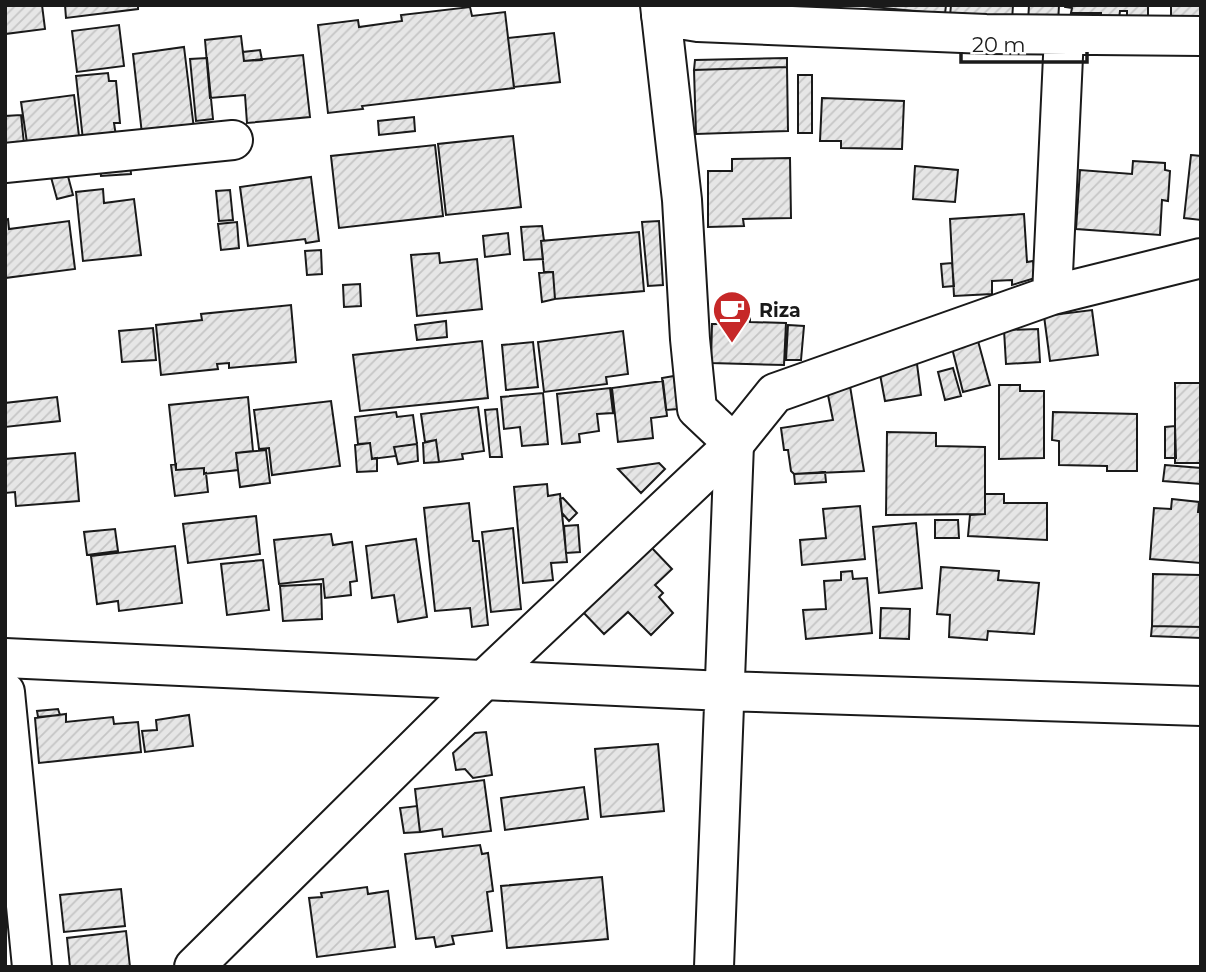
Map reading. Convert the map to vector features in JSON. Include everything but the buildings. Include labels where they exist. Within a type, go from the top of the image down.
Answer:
[{"type":"street","points":[[714,967],[734,444],[697,409],[682,200],[660,11],[698,22],[986,34],[1064,35],[1158,20],[1201,36]]},
{"type":"street","points":[[1052,295],[1064,35]]},
{"type":"street","points":[[5,163],[233,141]]},
{"type":"street","points":[[194,967],[484,680],[734,444],[775,393],[1052,295],[1201,258]]},
{"type":"street","points":[[5,658],[724,691],[1201,706]]},
{"type":"street","points":[[5,692],[32,967]]},
{"type":"place","name":"Riza","points":[[732,344]]}]
